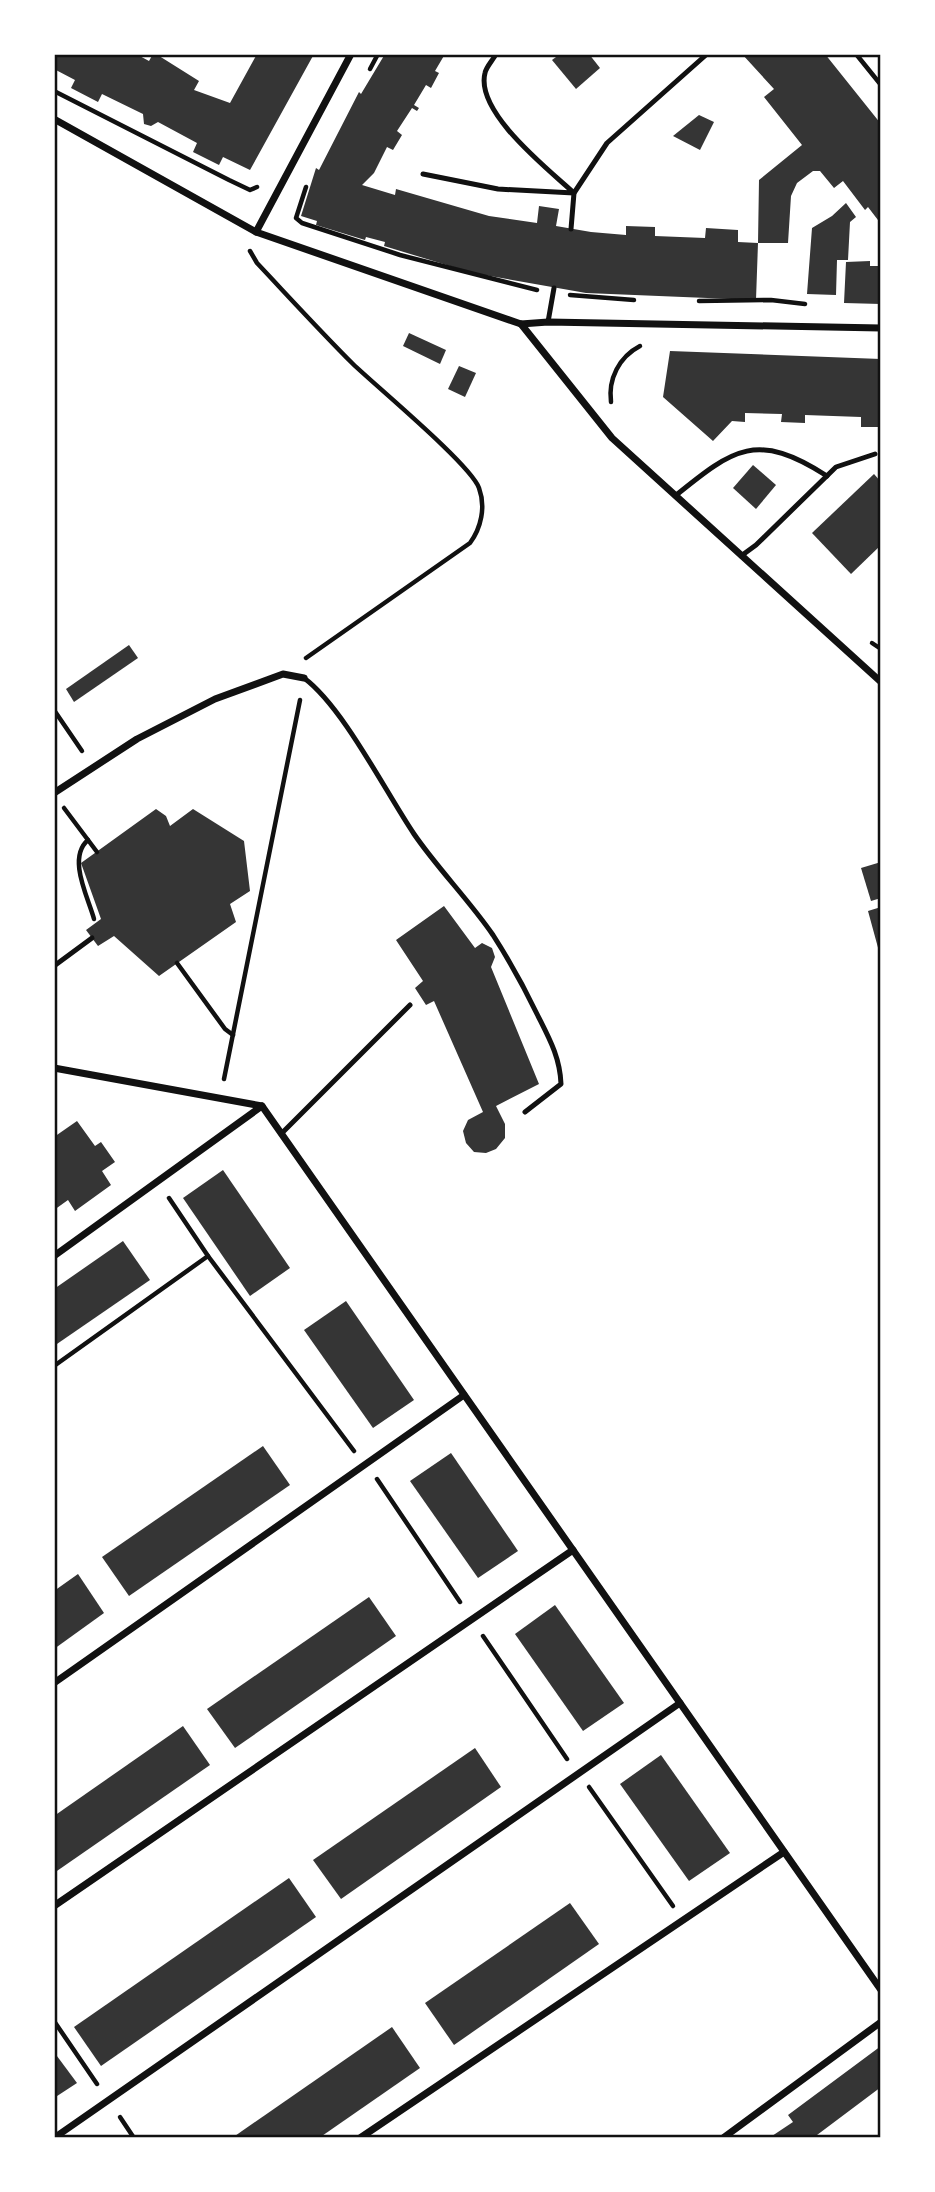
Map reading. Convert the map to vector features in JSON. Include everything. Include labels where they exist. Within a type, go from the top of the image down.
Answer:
[{"type":"street","points":[[256,232],[351,54]]},
{"type":"street","points":[[54,119],[256,232],[521,324],[548,322],[881,328]]},
{"type":"street","points":[[521,324],[612,438],[879,677]]},
{"type":"street","points":[[54,793],[93,766],[215,699],[283,674],[304,678]]},
{"type":"street","points":[[54,1068],[221,1096],[262,1106],[881,1990]]},
{"type":"street","points":[[54,1256],[262,1106]]},
{"type":"street","points":[[54,1683],[464,1395]]},
{"type":"street","points":[[54,1906],[573,1550]]},
{"type":"street","points":[[54,2138],[680,1703]]},
{"type":"street","points":[[360,2138],[784,1852]]},
{"type":"street","points":[[723,2138],[881,2022]]},
{"type":"lane","points":[[496,54],[485,74],[488,102],[506,127],[574,193]]},
{"type":"lane","points":[[571,229],[574,193],[607,143],[707,54]]},
{"type":"lane","points":[[423,174],[498,189],[574,193]]},
{"type":"lane","points":[[548,322],[553,290]]},
{"type":"lane","points":[[675,496],[708,469],[738,452],[775,450],[827,476]]},
{"type":"lane","points":[[741,556],[756,545],[836,467],[875,454]]},
{"type":"lane","points":[[304,678],[315,685],[452,886],[491,933],[535,1009],[560,1059],[561,1084],[525,1112]]},
{"type":"lane","points":[[54,966],[92,938]]},
{"type":"lane","points":[[281,1134],[410,1005]]},
{"type":"path","points":[[363,80],[378,54]]},
{"type":"path","points":[[856,54],[881,85]]},
{"type":"path","points":[[54,91],[250,190],[261,182]]},
{"type":"path","points":[[307,184],[296,218],[302,223],[400,255],[553,290],[641,300]]},
{"type":"path","points":[[257,263],[353,364],[458,461],[479,487],[482,509],[479,531],[470,544],[308,658]]},
{"type":"path","points":[[695,302],[771,300],[818,305]]},
{"type":"path","points":[[612,407],[610,384],[615,370],[622,359],[645,343]]},
{"type":"path","points":[[54,710],[93,766]]},
{"type":"path","points":[[221,1096],[297,718]]},
{"type":"path","points":[[65,810],[97,852]]},
{"type":"path","points":[[88,840],[83,845],[78,862],[95,923]]},
{"type":"path","points":[[177,964],[225,1029],[233,1035]]},
{"type":"path","points":[[159,1182],[208,1256],[364,1464],[577,1774],[682,1920]]},
{"type":"path","points":[[54,1367],[208,1256]]},
{"type":"building","points":[[56,54],[136,54],[149,61],[153,54],[156,54],[199,81],[194,90],[230,103],[257,54],[314,54],[250,170],[223,157],[219,165],[193,152],[197,143],[158,122],[151,126],[144,124],[143,114],[102,94],[98,102],[71,88],[75,80],[54,69]]},
{"type":"building","points":[[385,54],[445,54],[435,71],[439,73],[431,88],[426,85],[414,105],[419,108],[417,111],[412,108],[397,131],[402,135],[393,150],[387,147],[374,173],[362,185],[395,195],[396,189],[489,216],[537,223],[539,206],[559,209],[556,226],[591,232],[626,235],[626,226],[655,227],[655,236],[705,238],[706,228],[738,230],[738,242],[758,243],[756,300],[586,293],[473,273],[384,246],[385,242],[366,237],[365,240],[316,225],[317,221],[301,216],[316,168],[319,170],[359,92],[361,94]]},
{"type":"building","points":[[560,54],[589,54],[600,68],[576,89],[552,60]]},
{"type":"building","points":[[742,54],[825,54],[881,124],[881,224],[868,207],[865,210],[843,181],[834,188],[820,171],[813,171],[797,183],[791,196],[788,243],[758,243],[759,180],[802,145],[764,97],[774,89]]},
{"type":"building","points":[[699,115],[714,122],[700,150],[673,136]]},
{"type":"building","points":[[846,203],[856,217],[850,222],[848,260],[837,260],[836,295],[807,294],[812,228],[832,216]]},
{"type":"building","points":[[870,261],[870,266],[881,266],[881,304],[844,303],[846,262]]},
{"type":"building","points":[[409,333],[446,350],[440,364],[403,346]]},
{"type":"building","points":[[670,351],[881,359],[879,427],[861,427],[861,417],[805,415],[805,423],[781,422],[782,414],[745,413],[745,422],[732,421],[713,441],[663,397]]},
{"type":"building","points":[[459,366],[476,373],[465,397],[448,389]]},
{"type":"building","points":[[753,465],[776,485],[756,509],[733,488]]},
{"type":"building","points":[[874,474],[881,482],[881,545],[851,574],[812,533]]},
{"type":"building","points":[[129,645],[138,658],[74,702],[66,689]]},
{"type":"building","points":[[156,809],[166,816],[170,826],[193,809],[244,841],[250,891],[230,904],[236,922],[159,976],[114,936],[98,946],[86,930],[101,919],[81,863]]},
{"type":"building","points":[[881,862],[881,898],[871,901],[861,868]]},
{"type":"building","points":[[444,906],[475,948],[482,943],[492,948],[495,957],[491,967],[539,1084],[496,1106],[505,1124],[505,1138],[496,1149],[486,1153],[474,1152],[466,1143],[463,1131],[468,1120],[483,1112],[434,1001],[426,1005],[415,988],[423,981],[396,940]]},
{"type":"building","points":[[881,907],[881,955],[880,955],[868,911]]},
{"type":"building","points":[[77,1121],[95,1146],[101,1142],[115,1162],[102,1171],[111,1185],[75,1211],[68,1200],[54,1210],[54,1137]]},
{"type":"building","points":[[223,1170],[290,1268],[250,1296],[183,1198]]},
{"type":"building","points":[[123,1241],[150,1280],[54,1346],[54,1289]]},
{"type":"building","points":[[346,1301],[414,1400],[373,1428],[304,1330]]},
{"type":"building","points":[[263,1446],[290,1485],[129,1596],[102,1557]]},
{"type":"building","points":[[451,1453],[518,1551],[478,1578],[410,1481]]},
{"type":"building","points":[[78,1574],[104,1613],[54,1649],[54,1591]]},
{"type":"building","points":[[369,1597],[396,1636],[235,1748],[207,1709]]},
{"type":"building","points":[[555,1605],[624,1703],[583,1731],[515,1634]]},
{"type":"building","points":[[183,1726],[210,1765],[54,1873],[54,1816]]},
{"type":"building","points":[[475,1748],[501,1787],[341,1899],[313,1860]]},
{"type":"building","points":[[661,1755],[730,1853],[689,1881],[620,1784]]},
{"type":"building","points":[[289,1878],[316,1917],[101,2066],[74,2027]]},
{"type":"building","points":[[570,1903],[599,1944],[454,2045],[425,2003]]},
{"type":"building","points":[[392,2027],[420,2068],[319,2138],[232,2138]]},
{"type":"building","points":[[881,2046],[881,2087],[813,2138],[769,2138],[793,2122],[788,2115]]},
{"type":"building","points":[[54,2052],[77,2083],[54,2098]]}]
